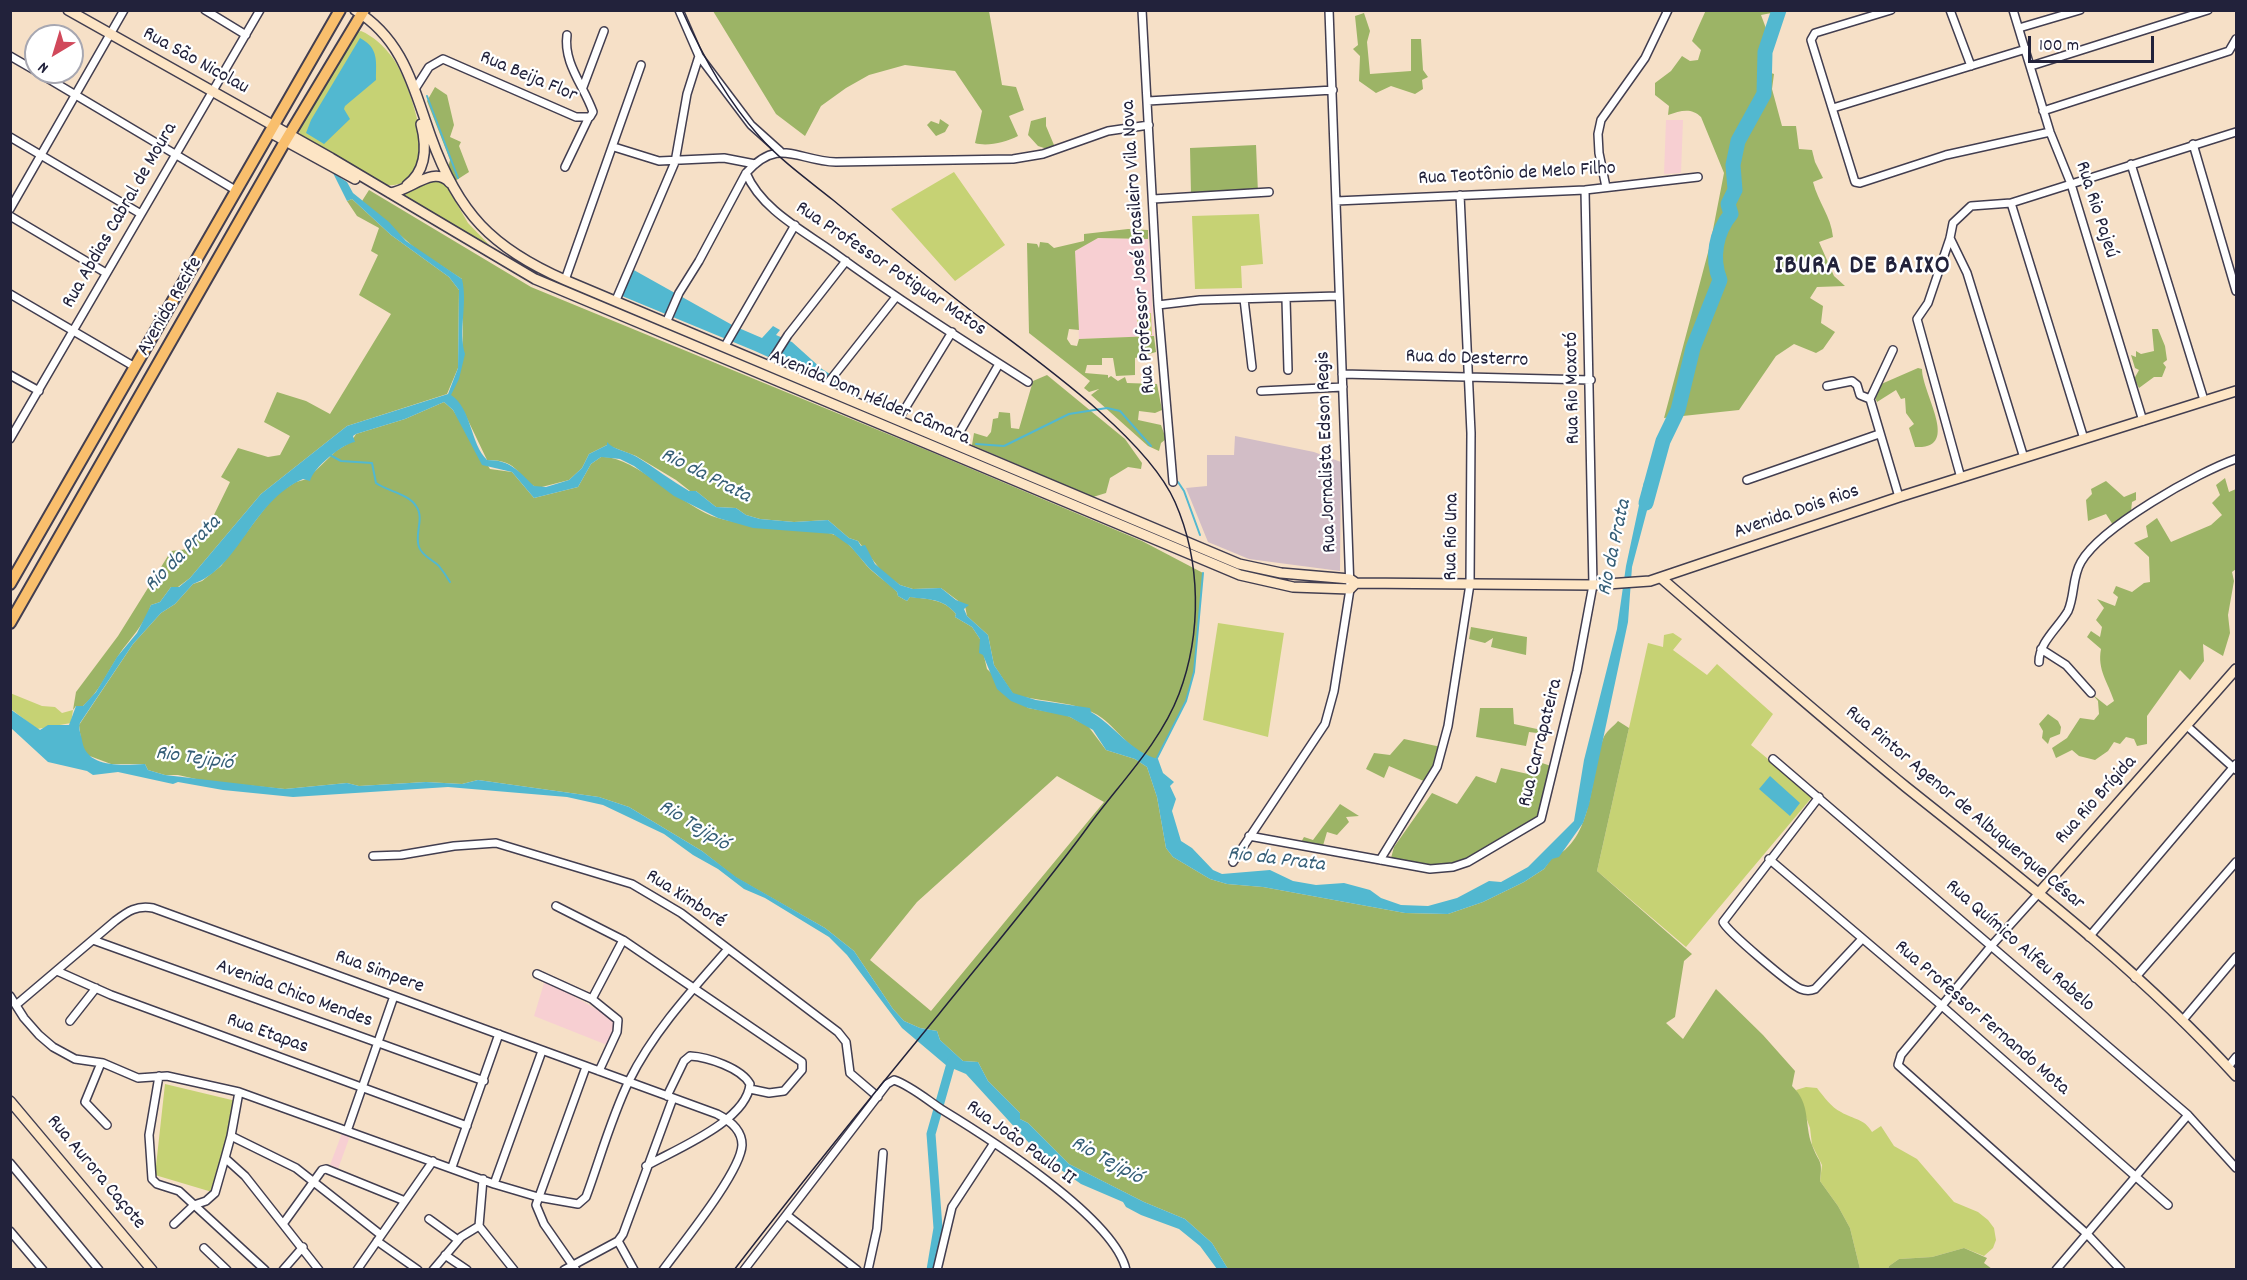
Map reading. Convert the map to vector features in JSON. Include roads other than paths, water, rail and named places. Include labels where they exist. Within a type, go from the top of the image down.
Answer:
[{"type":"main road","name":"Rua São Nicolau","points":[[68,10],[273,130]]},
{"type":"main road","name":"Avenida Recife","points":[[10,584],[14,570],[273,130],[340,10]]},
{"type":"main road","name":"Avenida Recife","points":[[10,623],[361,12]]},
{"type":"main road","name":"Avenida Dom Hélder Câmara","points":[[361,12],[394,44],[416,89],[432,140],[455,190]]},
{"type":"main road","points":[[388,191],[408,184],[423,164],[424,137],[416,89]]},
{"type":"main road","name":"Avenida Dom Hélder Câmara","points":[[273,130],[367,186],[388,191],[404,190],[437,175],[446,179],[473,217],[500,244],[527,263],[770,362],[898,420],[1239,564],[1281,573],[1352,583]]},
{"type":"main road","name":"Avenida Dom Hélder Câmara","points":[[388,191],[535,279],[1240,575],[1293,587],[1352,583]]},
{"type":"main road","name":"Avenida Dois Rios","points":[[1352,583],[1593,585],[1632,584],[1661,578],[1899,497],[2236,391]]},
{"type":"main road","name":"Rua Pintor Agenor de Albuquerque César","points":[[1661,578],[1889,772],[2089,937],[2181,1021],[2236,1076]]},
{"type":"main road","name":"Rua Rio Brígida","points":[[2038,894],[2236,669]]},
{"type":"main road","name":"Rua Aurora Caçote","points":[[10,1101],[152,1269]]},
{"type":"street","points":[[10,209],[124,10]]},
{"type":"street","points":[[205,10],[246,35]]},
{"type":"street","name":"Rua Abdias Cabral de Moura","points":[[10,439],[260,10]]},
{"type":"street","points":[[679,10],[699,56],[751,125],[780,152]]},
{"type":"street","name":"Rua Professor José Brasileiro Vila Nova","points":[[1142,10],[1158,305],[1173,482]]},
{"type":"street","name":"Rua Jornalista Edson Regis","points":[[1233,862],[1325,724],[1334,691],[1352,583],[1338,296],[1329,10]]},
{"type":"street","points":[[1606,187],[1599,153],[1598,134],[1601,120],[1645,58],[1668,10]]},
{"type":"street","points":[[1891,10],[1819,31],[1813,34],[1811,40],[1855,182],[1860,183],[1946,155],[2050,132]]},
{"type":"street","points":[[1950,10],[1971,66]]},
{"type":"street","name":"Rua Rio Pajeú","points":[[2013,10],[2043,111],[2071,184],[2143,421]]},
{"type":"street","points":[[2019,28],[2080,10]]},
{"type":"street","points":[[2031,66],[2208,10]]},
{"type":"street","points":[[584,87],[604,31]]},
{"type":"street","name":"Rua Beija Flor","points":[[416,89],[429,66],[443,59],[576,117],[589,117],[593,112],[584,87],[566,54],[567,35]]},
{"type":"street","points":[[2043,111],[2229,51],[2236,39]]},
{"type":"street","points":[[1833,108],[2026,49]]},
{"type":"street","points":[[10,56],[24,65]]},
{"type":"street","points":[[616,300],[675,162],[687,94],[699,56]]},
{"type":"street","points":[[565,280],[614,147],[641,65]]},
{"type":"street","points":[[57,84],[237,190]]},
{"type":"street","points":[[1148,101],[1333,90]]},
{"type":"street","points":[[565,167],[589,117]]},
{"type":"street","points":[[667,320],[679,293],[699,261],[746,173],[755,164],[780,152],[792,152],[811,160],[836,162],[1013,159],[1043,154],[1108,131],[1149,124]]},
{"type":"street","points":[[1961,478],[1917,319],[1928,303],[1950,238],[1952,225],[1965,209],[1976,205],[2011,203],[2236,132]]},
{"type":"street","points":[[10,137],[141,214]]},
{"type":"street","points":[[2193,144],[2236,291]]},
{"type":"street","points":[[614,147],[638,156],[675,162],[724,158],[755,164]]},
{"type":"street","points":[[2132,164],[2204,400]]},
{"type":"street","name":"Rua Professor Potiguar Matos","points":[[746,173],[760,196],[795,225],[896,297],[1028,382]]},
{"type":"street","name":"Rua Teotônio de Melo Filho","points":[[1336,201],[1585,190],[1698,177]]},
{"type":"street","name":"Rua Rio Moxotó","points":[[1585,190],[1591,380],[1593,585]]},
{"type":"street","points":[[1153,199],[1269,192]]},
{"type":"street","name":"Rua Rio Una","points":[[1380,860],[1427,787],[1440,757],[1470,584],[1469,377],[1460,195]]},
{"type":"street","points":[[2011,203],[2084,439]]},
{"type":"street","points":[[10,216],[106,273]]},
{"type":"street","points":[[727,344],[795,225]]},
{"type":"street","points":[[1950,238],[1967,273],[2024,458]]},
{"type":"street","points":[[770,362],[788,335],[846,261]]},
{"type":"street","points":[[10,294],[135,367]]},
{"type":"street","points":[[1158,305],[1338,296]]},
{"type":"street","points":[[825,386],[896,297]]},
{"type":"street","points":[[1244,299],[1252,367]]},
{"type":"street","points":[[1286,299],[1288,370]]},
{"type":"street","points":[[898,420],[952,332]]},
{"type":"street","points":[[1893,350],[1870,399],[1899,497]]},
{"type":"street","points":[[954,442],[999,364]]},
{"type":"street","name":"Rua do Desterro","points":[[1342,374],[1591,380]]},
{"type":"street","points":[[10,375],[39,391]]},
{"type":"street","points":[[1827,386],[1852,381],[1861,396],[1870,399]]},
{"type":"street","points":[[1261,391],[1343,387]]},
{"type":"street","points":[[1747,480],[1879,434]]},
{"type":"street","points":[[2038,662],[2041,649],[2069,608],[2078,569],[2094,546],[2172,490],[2206,470],[2236,459]]},
{"type":"street","name":"Rua Carrapateira","points":[[1249,836],[1417,868],[1454,867],[1525,831],[1541,819],[1577,671],[1593,585]]},
{"type":"street","points":[[2041,649],[2066,665],[2091,693]]},
{"type":"street","points":[[2089,937],[2236,767],[2187,726]]},
{"type":"street","name":"Rua Químico Alfeu Rabelo","points":[[1773,759],[2188,1115],[2236,1168]]},
{"type":"street","points":[[1819,797],[1769,859],[1723,922],[1796,987],[1806,991],[1815,989],[1862,939]]},
{"type":"street","name":"Rua Ximboré","points":[[373,856],[401,855],[484,843],[505,845],[632,884],[681,913],[838,1032],[846,1042],[850,1073],[878,1097]]},
{"type":"street","name":"Rua Professor Fernando Mota","points":[[1769,859],[2136,1174],[2168,1205]]},
{"type":"street","points":[[2135,978],[2236,862]]},
{"type":"street","name":"Rua Rio Brígida","points":[[2038,894],[1992,945],[1899,1058],[1900,1068],[2086,1234]]},
{"type":"street","name":"Rua Simpere","points":[[16,1005],[132,909],[142,906],[153,908],[499,1034],[728,1120]]},
{"type":"street","points":[[556,906],[615,935],[802,1062],[802,1070],[784,1091],[769,1093],[750,1089]]},
{"type":"street","name":"Avenida Chico Mendes","points":[[93,940],[484,1081]]},
{"type":"street","points":[[592,999],[622,940]]},
{"type":"street","points":[[10,996],[24,1018],[53,1047],[75,1059],[101,1063],[138,1078],[159,1076],[239,1092],[494,1184],[538,1197],[578,1204],[586,1197],[628,1082],[656,1036],[728,949]]},
{"type":"street","points":[[2181,1021],[2236,957]]},
{"type":"street","name":"Rua Etapas","points":[[57,971],[96,988],[467,1126]]},
{"type":"street","points":[[537,974],[592,999],[607,1009],[619,1023],[599,1071]]},
{"type":"street","points":[[70,1021],[96,988]]},
{"type":"street","points":[[347,1131],[394,996]]},
{"type":"street","points":[[452,1167],[499,1034]]},
{"type":"street","points":[[494,1184],[542,1051]]},
{"type":"street","points":[[564,1269],[574,1267],[618,1241],[626,1227],[670,1097],[687,1057],[693,1056],[732,1069],[746,1078],[750,1089]]},
{"type":"street","points":[[2228,1067],[2236,1057]]},
{"type":"street","points":[[101,1063],[85,1102],[107,1125]]},
{"type":"street","points":[[574,1267],[540,1215],[536,1205],[586,1067]]},
{"type":"street","points":[[159,1076],[149,1135],[153,1179],[157,1184],[179,1191],[265,1269]]},
{"type":"street","name":"Rua João Paulo II","points":[[878,1097],[886,1084],[894,1080],[994,1143],[1045,1180],[1099,1227],[1120,1253],[1126,1269]]},
{"type":"street","points":[[646,1166],[728,1120],[750,1089]]},
{"type":"street","points":[[174,1224],[194,1205],[206,1201],[215,1193],[235,1137],[239,1092]]},
{"type":"street","points":[[744,1269],[788,1216],[878,1097]]},
{"type":"street","points":[[2056,1269],[2188,1115]]},
{"type":"street","points":[[663,1269],[723,1186],[736,1162],[742,1145],[740,1136],[728,1120]]},
{"type":"street","points":[[235,1137],[315,1181],[418,1269]]},
{"type":"street","points":[[937,1269],[952,1207],[994,1143]]},
{"type":"street","points":[[868,1269],[877,1229],[883,1153]]},
{"type":"street","points":[[226,1158],[284,1224],[319,1269]]},
{"type":"street","points":[[357,1269],[434,1161]]},
{"type":"street","points":[[10,1163],[99,1269]]},
{"type":"street","points":[[284,1224],[322,1170],[332,1170],[405,1201]]},
{"type":"street","points":[[483,1179],[479,1226],[514,1269]]},
{"type":"street","points":[[788,1216],[857,1269]]},
{"type":"street","points":[[429,1219],[458,1240]]},
{"type":"street","points":[[433,1269],[458,1240],[479,1226]]},
{"type":"street","points":[[10,1231],[43,1269]]},
{"type":"street","points":[[2086,1234],[2121,1269]]},
{"type":"street","points":[[618,1241],[634,1269]]},
{"type":"street","points":[[284,1269],[303,1247]]},
{"type":"street","points":[[204,1248],[227,1269]]},
{"type":"street","points":[[445,1255],[467,1269]]},
{"type":"water","points":[[360,38],[371,46],[375,56],[376,80],[345,106],[344,109],[350,119],[324,144],[306,133],[311,120]]},
{"type":"water","name":"Rio da Prata","points":[[333,173],[347,182],[353,193],[389,222],[406,241],[462,279],[464,298],[462,336],[465,354],[459,379],[451,395],[463,409],[477,445],[487,460],[508,464],[534,486],[546,487],[569,480],[582,468],[589,454],[607,445],[607,442],[637,457],[689,491],[696,491],[716,507],[736,508],[746,515],[760,519],[794,522],[828,520],[849,538],[858,541],[861,546],[865,545],[875,564],[900,585],[913,589],[941,588],[956,600],[969,605],[964,609],[967,616],[988,635],[994,665],[1013,693],[1036,700],[1090,708],[1091,712],[1131,745],[1148,756],[1158,759],[1163,773],[1174,782],[1170,786],[1176,799],[1172,811],[1181,841],[1192,848],[1213,870],[1222,874],[1270,870],[1293,881],[1316,885],[1344,883],[1370,890],[1381,898],[1401,905],[1428,906],[1457,898],[1489,881],[1501,882],[1528,867],[1574,821],[1584,760],[1617,629],[1626,566],[1644,482],[1654,484],[1632,567],[1628,622],[1589,805],[1583,823],[1559,857],[1552,859],[1544,869],[1524,882],[1483,902],[1448,914],[1405,913],[1263,887],[1227,884],[1210,879],[1173,857],[1166,848],[1157,797],[1147,767],[1135,759],[1106,750],[1093,730],[1070,717],[1028,708],[1011,701],[997,689],[983,655],[979,653],[980,639],[972,627],[955,617],[956,614],[951,609],[940,602],[910,597],[907,601],[898,596],[897,592],[869,568],[850,546],[833,534],[753,528],[718,518],[674,496],[634,466],[620,459],[601,457],[591,464],[578,487],[534,498],[512,472],[482,465],[453,410],[444,402],[405,419],[356,434],[353,436],[355,442],[329,457],[316,470],[310,481],[303,479],[285,489],[270,503],[223,564],[209,576],[193,584],[175,604],[161,613],[133,644],[80,723],[79,729],[85,749],[98,761],[126,765],[145,764],[148,770],[165,775],[285,789],[347,783],[359,786],[426,782],[462,784],[478,780],[599,797],[629,807],[702,851],[736,877],[825,928],[854,951],[893,1009],[904,1021],[920,1028],[937,1031],[940,1040],[963,1061],[978,1062],[988,1081],[1020,1113],[1020,1119],[1028,1123],[1069,1164],[1144,1202],[1185,1219],[1212,1243],[1228,1269],[1217,1269],[1200,1246],[1179,1229],[1141,1215],[1126,1207],[1123,1202],[1081,1184],[1040,1155],[966,1074],[947,1066],[902,1028],[847,955],[829,937],[765,898],[744,889],[664,834],[603,805],[567,797],[448,787],[293,797],[223,790],[178,782],[173,784],[118,772],[93,775],[87,771],[48,762],[11,728],[10,709],[40,730],[48,725],[69,725],[76,706],[83,706],[96,692],[117,657],[137,633],[151,605],[160,602],[171,587],[179,587],[190,578],[261,494],[347,426],[448,394],[458,368],[459,290],[449,277],[391,235],[352,199],[347,201]]},
{"type":"water","points":[[632,269],[734,326],[762,338],[773,326],[780,330],[776,335],[792,342],[822,369],[853,389],[850,394],[755,351],[622,296]]},
{"type":"water","points":[[1770,776],[1800,803],[1790,816],[1759,789]]},
{"type":"waterway","name":"Rio da Prata","points":[[1646,503],[1663,441],[1678,410],[1693,348],[1720,280],[1716,263],[1717,246],[1722,229],[1731,214],[1728,204],[1735,190],[1733,165],[1738,141],[1764,94],[1765,52],[1779,10]]},
{"type":"waterway","points":[[427,96],[458,178]]},
{"type":"waterway","points":[[976,444],[1004,446],[1069,414],[1107,408],[1120,411],[1151,446]]},
{"type":"waterway","points":[[330,455],[341,461],[372,463],[376,483],[413,502],[420,516],[418,537],[420,550],[439,566],[450,582]]},
{"type":"waterway","points":[[1178,482],[1184,491],[1200,535]]},
{"type":"waterway","points":[[1156,760],[1186,701],[1194,672],[1203,573]]},
{"type":"waterway","points":[[931,1270],[938,1228],[931,1134],[952,1060]]},
{"type":"tram line","points":[[682,10],[706,60],[725,92],[747,122],[776,153],[920,271],[1085,399],[1140,451],[1175,502],[1184,525],[1194,573],[1195,597],[1192,647],[1186,671],[1171,712],[1150,747],[1033,899],[734,1270]]},
{"type":"district","name":"IBURA DE BAIXO","points":[[1863,268]]},
{"type":"water label","name":"Rio Tejipió","points":[[194,760]]},
{"type":"water label","name":"Rio Tejipió","points":[[693,827]]},
{"type":"water label","name":"Rio Tejipió","points":[[1106,1162]]}]
